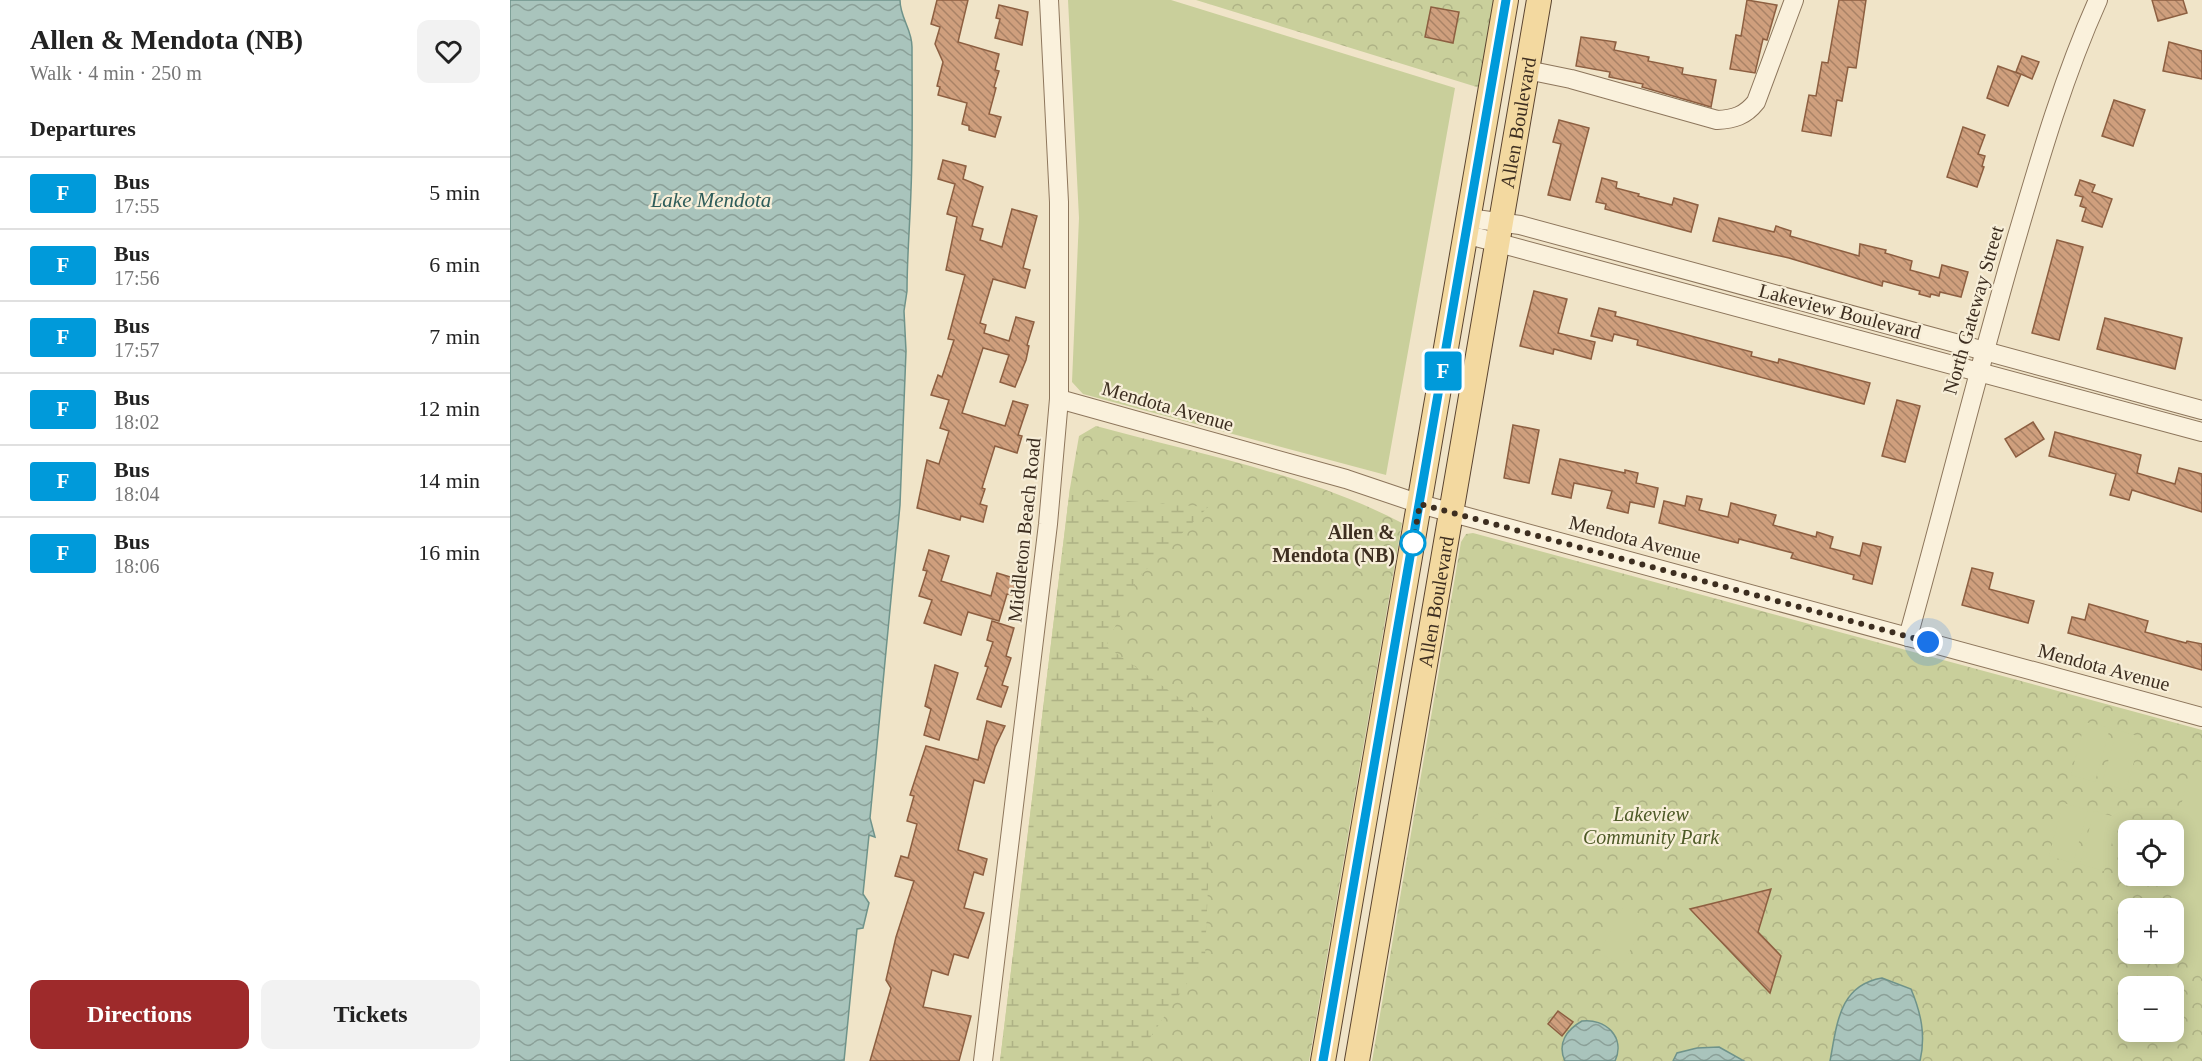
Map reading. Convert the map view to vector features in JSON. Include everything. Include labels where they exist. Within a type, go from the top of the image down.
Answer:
[{"type":"main road","name":"Allen Boulevard","points":[[1323,1061],[1506,0]]},
{"type":"main road","name":"Allen Boulevard","points":[[1358,1061],[1539,0]]},
{"type":"street","name":"Middleton Beach Road","points":[[983,1061],[1048,524],[1059,399],[1059,202],[1049,0]]},
{"type":"street","points":[[1527,70],[1717,120],[1734,119],[1749,110],[1756,102],[1794,0]]},
{"type":"street","name":"North Gateway Street","points":[[1908,637],[1978,371],[2038,160],[2085,29],[2098,0]]},
{"type":"street","name":"Lakeview Boulevard","points":[[1467,226],[1500,231],[1984,351],[2202,410]]},
{"type":"street","name":"Lakeview Boulevard","points":[[1500,231],[1978,371],[2202,432]]},
{"type":"street","name":"Mendota Avenue","points":[[1059,399],[1346,479],[1420,504],[2202,717]]},
{"type":"green space","points":[[1068,0],[1171,0],[1455,88],[1386,475],[1083,394],[1072,382],[1079,218]]},
{"type":"green space","points":[[1196,0],[1495,0],[1480,88]]},
{"type":"green space","points":[[1096,426],[1291,478],[1366,506],[1402,523],[1309,1061],[1000,1061],[1070,488],[1079,436]]},
{"type":"green space","points":[[1070,488],[1084,498],[1208,507],[1138,578],[1106,646],[1215,723],[1205,957],[1134,1061],[1000,1061]]},
{"type":"green space","name":"Lakeview Community Park","points":[[1473,533],[2202,730],[2202,1061],[1372,1061],[1461,542],[1466,534]]},
{"type":"green space","points":[[2085,722],[2110,728],[2095,782],[2071,775]]},
{"type":"green space","points":[[2117,730],[2141,737],[2126,790],[2102,783]]},
{"type":"green space","points":[[2202,761],[2202,979],[2184,948],[2184,898],[2172,898],[2171,886],[2184,886],[2184,820],[2178,820],[2192,767]]},
{"type":"green space","points":[[2063,803],[2088,810],[2073,863],[2049,856]]},
{"type":"green space","points":[[1488,808],[1500,815],[1504,828],[1496,828],[1499,821],[1493,816],[1486,820],[1488,828],[1479,824],[1478,813]]},
{"type":"green space","points":[[2094,811],[2119,818],[2104,871],[2080,864]]},
{"type":"green space","points":[[1624,906],[1648,918],[1622,965],[1599,953]]},
{"type":"water","name":"Lake Mendota","points":[[510,0],[900,0],[912,47],[912,172],[907,291],[904,311],[906,351],[900,505],[870,818],[875,837],[869,835],[863,894],[869,903],[863,928],[857,929],[844,1061],[510,1061]]},
{"type":"water","points":[[1882,978],[1911,989],[1922,1024],[1923,1042],[1920,1061],[1830,1061],[1838,1020],[1848,998],[1868,982]]},
{"type":"water","points":[[1582,1021],[1598,1023],[1611,1031],[1618,1044],[1615,1061],[1565,1061],[1562,1049],[1567,1033]]},
{"type":"water","points":[[1719,1047],[1744,1061],[1673,1061],[1677,1053],[1697,1048]]},
{"type":"building","points":[[937,0],[968,0],[958,42],[999,54],[995,70],[999,71],[989,114],[1001,117],[995,137],[969,130],[969,126],[962,124],[967,103],[938,95],[940,87],[937,86],[943,62],[935,44],[940,27],[931,24]]},
{"type":"building","points":[[1747,0],[1777,5],[1767,40],[1763,39],[1755,73],[1730,69],[1736,35],[1741,36]]},
{"type":"building","points":[[1839,0],[1866,0],[1856,68],[1848,67],[1842,101],[1837,100],[1831,136],[1802,131],[1809,95],[1816,96],[1822,62],[1828,63]]},
{"type":"building","points":[[2152,0],[2183,0],[2187,13],[2158,21]]},
{"type":"building","points":[[999,5],[1028,12],[1022,45],[995,38],[1000,19],[996,18]]},
{"type":"building","points":[[1431,7],[1459,12],[1453,43],[1425,37]]},
{"type":"building","points":[[1581,37],[1616,42],[1614,50],[1649,57],[1648,61],[1683,68],[1682,74],[1716,80],[1711,107],[1642,87],[1643,84],[1609,77],[1610,72],[1576,66]]},
{"type":"building","points":[[2169,42],[2202,51],[2202,79],[2163,71]]},
{"type":"building","points":[[2022,56],[2039,62],[2032,79],[2021,74],[2008,106],[1987,98],[1998,66],[2020,74],[2016,72]]},
{"type":"building","points":[[2114,100],[2145,110],[2133,146],[2102,136]]},
{"type":"building","points":[[1559,120],[1589,128],[1570,200],[1548,195],[1561,144],[1553,142]]},
{"type":"building","points":[[1963,127],[1985,135],[1978,154],[1985,156],[1977,187],[1947,177]]},
{"type":"building","points":[[943,160],[966,166],[963,179],[983,187],[972,226],[983,229],[980,240],[1002,247],[1012,209],[1037,216],[1023,268],[1030,270],[1025,288],[993,279],[980,323],[986,325],[984,333],[1009,341],[1016,317],[1034,322],[1027,345],[1029,346],[1026,360],[1015,387],[1000,382],[1009,355],[983,348],[962,413],[1005,426],[1013,401],[1028,405],[1018,435],[1022,436],[1017,453],[995,446],[982,488],[985,489],[980,504],[987,506],[983,522],[961,516],[960,520],[917,508],[927,460],[939,464],[949,431],[940,428],[949,400],[931,395],[938,375],[942,377],[954,340],[948,339],[965,275],[946,270],[957,217],[947,214],[955,184],[938,179]]},
{"type":"building","points":[[1602,178],[1617,182],[1616,188],[1639,194],[1638,196],[1672,205],[1674,198],[1698,205],[1691,232],[1605,209],[1606,204],[1596,202]]},
{"type":"building","points":[[2080,180],[2095,185],[2092,192],[2112,199],[2102,227],[2082,221],[2086,208],[2080,206],[2083,197],[2075,195]]},
{"type":"building","points":[[1719,218],[1774,232],[1776,226],[1791,231],[1790,236],[1859,256],[1860,244],[1886,250],[1885,253],[1912,261],[1910,270],[1939,278],[1942,265],[1968,272],[1961,297],[1940,292],[1939,296],[1931,294],[1930,297],[1919,294],[1920,291],[1883,281],[1882,286],[1789,258],[1713,241]]},
{"type":"building","points":[[2057,240],[2083,247],[2059,340],[2032,333]]},
{"type":"building","points":[[1534,291],[1567,299],[1558,333],[1595,342],[1591,359],[1554,349],[1553,354],[1520,346]]},
{"type":"building","points":[[1599,308],[1616,312],[1615,316],[1752,352],[1751,356],[1778,363],[1779,359],[1870,383],[1864,404],[1637,345],[1638,340],[1614,334],[1612,341],[1591,336]]},
{"type":"building","points":[[2105,318],[2182,338],[2175,369],[2097,349]]},
{"type":"building","points":[[1897,400],[1920,406],[1905,462],[1882,456]]},
{"type":"building","points":[[2033,422],[2044,439],[2016,457],[2005,439]]},
{"type":"building","points":[[1513,425],[1539,430],[1529,483],[1504,478]]},
{"type":"building","points":[[2055,432],[2141,455],[2137,473],[2175,484],[2179,468],[2202,474],[2202,512],[2132,490],[2129,500],[2110,495],[2116,474],[2049,456]]},
{"type":"building","points":[[1560,459],[1625,473],[1625,470],[1638,473],[1636,483],[1658,488],[1654,507],[1630,502],[1628,513],[1607,508],[1612,491],[1574,483],[1571,498],[1552,494]]},
{"type":"building","points":[[1687,496],[1702,499],[1699,510],[1728,517],[1731,503],[1776,515],[1773,525],[1816,537],[1817,532],[1833,537],[1830,548],[1860,556],[1863,543],[1881,547],[1872,584],[1853,579],[1854,575],[1791,558],[1793,553],[1739,539],[1738,543],[1659,523],[1664,501],[1685,506]]},
{"type":"building","points":[[929,550],[949,556],[941,581],[991,596],[997,573],[1017,579],[1012,595],[1007,594],[999,621],[968,612],[961,635],[924,623],[932,600],[919,596],[927,571],[923,570]]},
{"type":"building","points":[[1972,568],[1993,573],[1989,589],[2034,601],[2028,623],[1962,605]]},
{"type":"building","points":[[2089,604],[2148,621],[2145,632],[2186,643],[2187,641],[2202,644],[2202,670],[2068,633],[2072,617],[2085,620]]},
{"type":"building","points":[[992,621],[1014,628],[1006,656],[1011,658],[1002,685],[1008,687],[1001,707],[977,699],[988,667],[985,666],[993,642],[987,640]]},
{"type":"building","points":[[935,665],[958,673],[939,740],[924,735],[931,709],[925,706]]},
{"type":"building","points":[[987,721],[1005,726],[995,747],[984,783],[974,780],[958,850],[987,859],[983,875],[974,872],[964,908],[984,913],[968,958],[954,954],[948,975],[932,970],[923,1007],[971,1016],[959,1061],[870,1061],[891,988],[886,980],[896,937],[914,881],[895,876],[901,856],[908,858],[917,824],[907,821],[914,796],[910,795],[926,746],[978,760]]},
{"type":"building","points":[[1771,889],[1758,932],[1781,956],[1770,993],[1690,909]]},
{"type":"building","points":[[1558,1011],[1573,1022],[1562,1036],[1548,1024]]},
{"type":"bus line","name":"F","points":[[1323,1061],[1506,0]]},
{"type":"place","name":"Allen & Mendota (NB)","points":[[1413,543]]},
{"type":"route","points":[[1413,543],[1420,504],[1928,642]]}]
